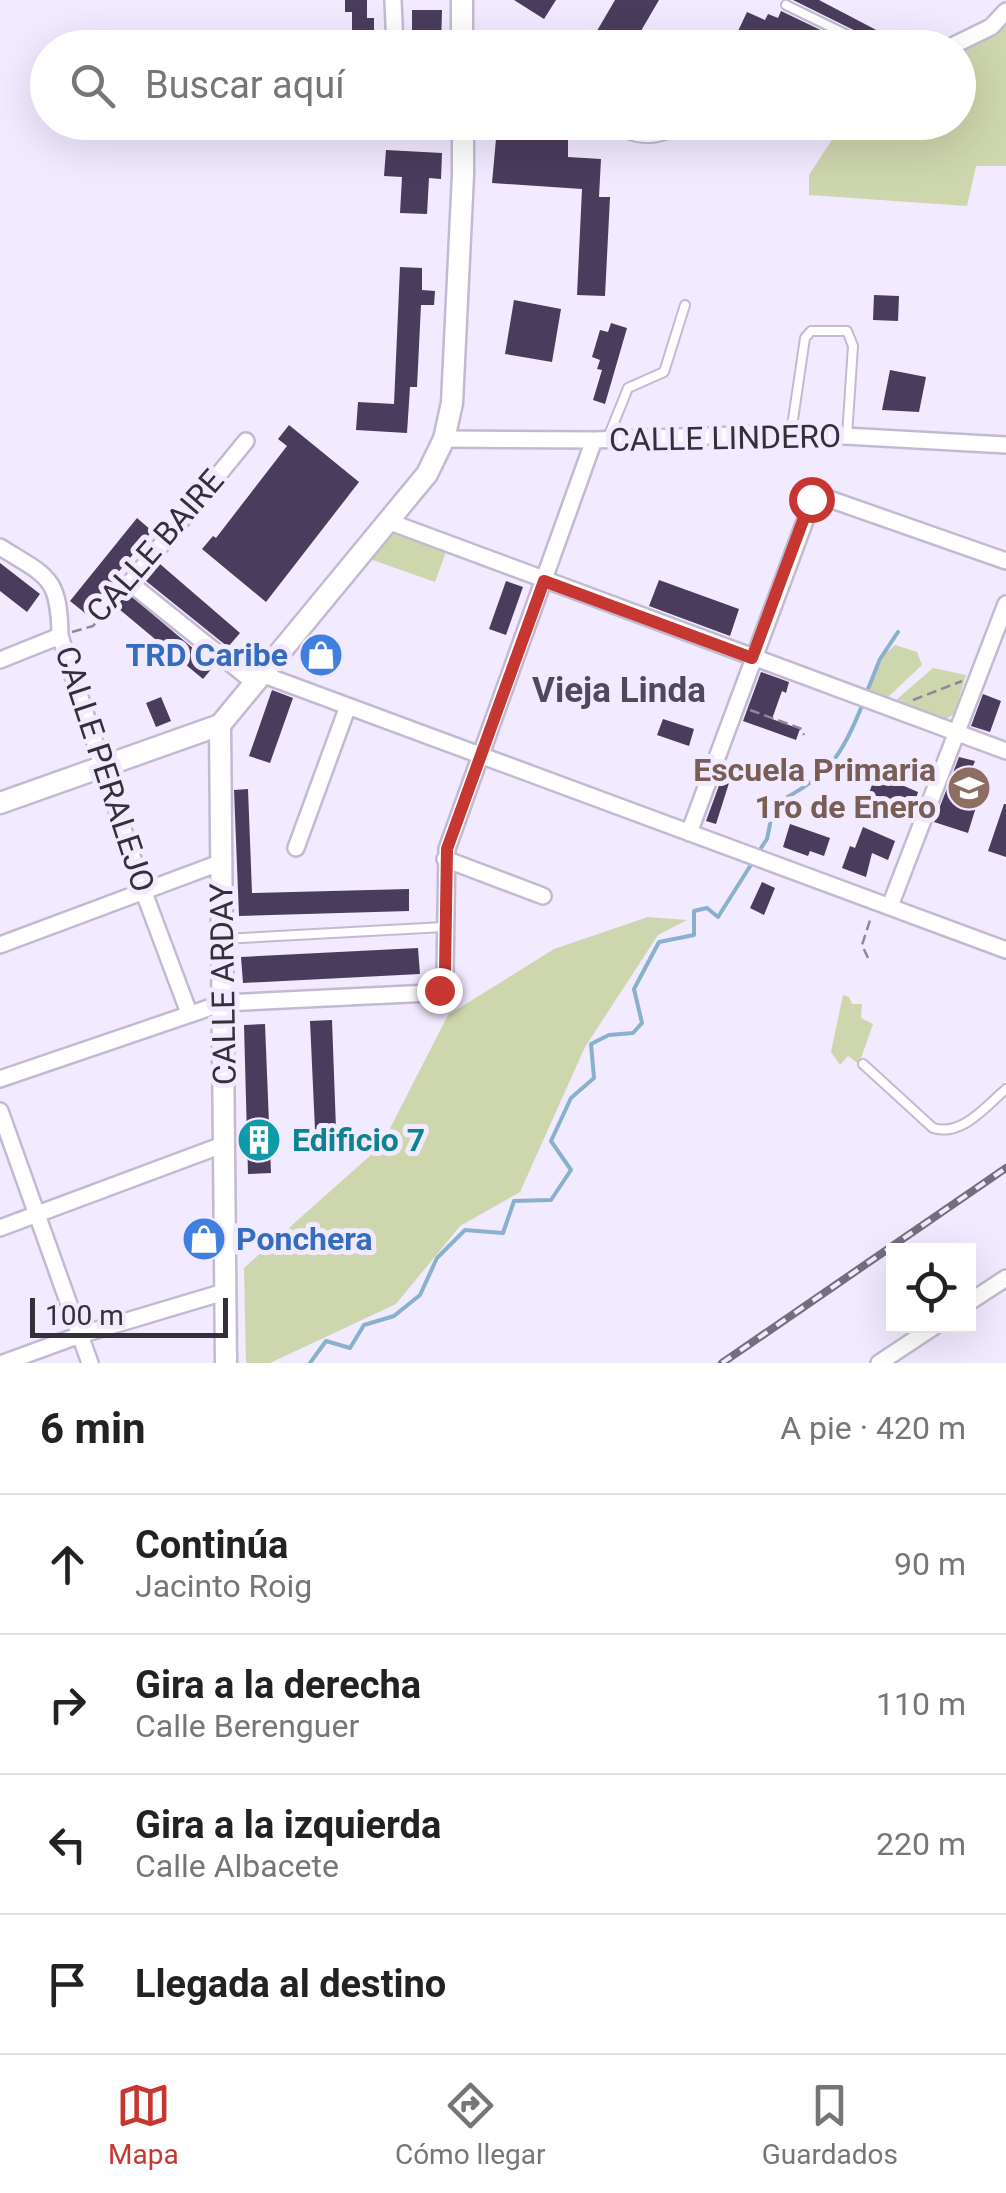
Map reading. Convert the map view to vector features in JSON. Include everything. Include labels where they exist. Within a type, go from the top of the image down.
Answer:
[{"type":"street","points":[[394,0],[395,30]]},
{"type":"street","points":[[462,0],[462,30]]},
{"type":"street","points":[[976,34],[991,27],[1006,10]]},
{"type":"street","points":[[0,803],[220,725],[427,474],[444,438],[452,403],[463,140]]},
{"type":"street","name":"CALLE LINDERO","points":[[444,438],[600,440],[791,433],[1006,445]]},
{"type":"street","name":"CALLE BAIRE","points":[[130,583],[246,440]]},
{"type":"street","points":[[0,1079],[223,1002],[430,994],[439,990],[445,972],[445,859],[479,756],[600,440]]},
{"type":"street","points":[[689,832],[815,494],[1006,560]]},
{"type":"street","points":[[390,522],[1006,751]]},
{"type":"street","name":"CALLE PERALEJO","points":[[0,547],[46,576],[59,600],[60,636],[143,890],[189,1013]]},
{"type":"street","points":[[130,583],[260,679],[348,706],[1006,950]]},
{"type":"street","points":[[883,904],[1006,604]]},
{"type":"street","name":"CALLE BAIRE","points":[[0,660],[60,636]]},
{"type":"street","points":[[296,848],[348,706]]},
{"type":"street","name":"CALLE ARDAY","points":[[220,725],[226,1363]]},
{"type":"street","points":[[445,859],[543,896]]},
{"type":"street","points":[[0,945],[222,862]]},
{"type":"street","points":[[0,1111],[90,1363]]},
{"type":"street","points":[[0,1228],[225,1144]]},
{"type":"street","points":[[976,1298],[1001,1281],[1006,1300]]},
{"type":"street","points":[[3,1363],[80,1335],[224,1292]]},
{"type":"street","points":[[879,1363],[924,1333]]},
{"type":"lane","points":[[786,5],[837,30]]},
{"type":"lane","points":[[600,440],[628,388],[664,372],[684,305]]},
{"type":"lane","points":[[791,433],[805,338],[810,331],[847,331],[854,346],[847,436]]},
{"type":"lane","points":[[222,939],[444,927]]},
{"type":"lane","points":[[863,1064],[932,1128],[942,1130],[964,1124],[1006,1089]]},
{"type":"path","name":"CALLE BAIRE","points":[[60,636],[93,626],[130,583]]},
{"type":"path","points":[[894,710],[964,680]]},
{"type":"path","points":[[735,705],[796,727],[805,732],[804,736]]},
{"type":"path","points":[[868,958],[862,945],[883,904]]},
{"type":"green space","points":[[1006,21],[1006,166],[976,166],[967,206],[809,195],[809,175],[832,140],[976,140],[976,38]]},
{"type":"green space","points":[[389,528],[447,549],[435,582],[367,558]]},
{"type":"green space","points":[[895,645],[917,652],[922,665],[887,698],[868,693],[884,655]]},
{"type":"green space","points":[[933,668],[966,675],[954,714],[946,719],[895,701]]},
{"type":"green space","points":[[648,917],[687,920],[658,935],[585,1047],[520,1192],[460,1226],[396,1304],[270,1363],[246,1363],[244,1268],[381,1146],[448,1015],[554,949]]},
{"type":"green space","points":[[843,995],[852,1004],[862,1004],[861,1018],[873,1024],[859,1064],[848,1056],[840,1065],[831,1052]]},
{"type":"building","points":[[345,0],[367,0],[367,18],[374,18],[374,30],[352,30],[352,12],[345,12]]},
{"type":"building","points":[[514,0],[556,0],[544,19]]},
{"type":"building","points":[[615,0],[659,0],[642,30],[598,30]]},
{"type":"building","points":[[793,0],[819,0],[876,30],[854,30]]},
{"type":"building","points":[[412,10],[442,10],[441,30],[412,30]]},
{"type":"building","points":[[781,11],[821,30],[738,30],[747,12],[765,20],[768,14],[778,18]]},
{"type":"building","points":[[496,140],[568,140],[568,157],[601,159],[599,197],[610,197],[605,296],[577,295],[582,189],[492,183]]},
{"type":"building","points":[[386,150],[442,153],[441,179],[429,178],[427,214],[400,213],[402,177],[384,176]]},
{"type":"building","points":[[400,267],[422,268],[422,290],[435,291],[434,305],[421,305],[417,387],[410,387],[407,433],[356,430],[358,402],[394,404]]},
{"type":"building","points":[[874,295],[899,296],[898,321],[873,320]]},
{"type":"building","points":[[514,300],[561,309],[552,362],[505,354]]},
{"type":"building","points":[[611,323],[627,328],[605,404],[593,400],[602,370],[597,369],[600,360],[592,357],[600,330],[608,332]]},
{"type":"building","points":[[890,370],[926,377],[919,412],[882,410]]},
{"type":"building","points":[[289,425],[359,482],[266,602],[202,549],[213,536],[216,538],[287,446],[278,439]]},
{"type":"building","points":[[137,518],[152,531],[112,580],[214,666],[203,679],[101,594],[85,613],[70,601]]},
{"type":"building","points":[[0,563],[40,594],[27,612],[0,591]]},
{"type":"building","points":[[160,564],[240,633],[228,647],[146,581]]},
{"type":"building","points":[[659,580],[739,609],[730,636],[649,606]]},
{"type":"building","points":[[506,581],[523,587],[506,635],[489,629]]},
{"type":"building","points":[[761,672],[789,682],[772,719],[800,729],[796,740],[743,721]]},
{"type":"building","points":[[272,690],[293,698],[270,763],[249,756]]},
{"type":"building","points":[[983,694],[1001,701],[990,732],[971,726]]},
{"type":"building","points":[[161,697],[171,721],[156,727],[146,703]]},
{"type":"building","points":[[663,719],[694,729],[689,746],[657,735]]},
{"type":"building","points":[[959,757],[975,761],[964,789],[980,794],[968,833],[934,822]]},
{"type":"building","points":[[876,774],[918,792],[912,812],[869,793]]},
{"type":"building","points":[[721,780],[729,783],[716,824],[706,821]]},
{"type":"building","points":[[248,789],[252,893],[409,889],[409,911],[239,916],[234,790]]},
{"type":"building","points":[[1006,804],[1006,857],[988,851]]},
{"type":"building","points":[[790,824],[830,838],[824,856],[810,851],[808,856],[783,847]]},
{"type":"building","points":[[863,827],[895,841],[888,860],[872,853],[866,877],[842,868]]},
{"type":"building","points":[[762,882],[775,888],[764,915],[750,908]]},
{"type":"building","points":[[418,948],[420,974],[243,983],[241,957]]},
{"type":"building","points":[[332,1020],[336,1129],[315,1130],[310,1021]]},
{"type":"building","points":[[265,1024],[271,1173],[248,1174],[244,1025]]},
{"type":"waterway","points":[[866,694],[880,659],[898,632]]},
{"type":"waterway","points":[[759,851],[767,839],[774,804],[807,785],[830,764],[848,738],[863,703]]},
{"type":"waterway","points":[[310,1363],[326,1341],[350,1348],[364,1325],[394,1316],[420,1295],[437,1258],[465,1230],[503,1233],[514,1201],[551,1200],[571,1170],[551,1141],[571,1098],[594,1078],[591,1044],[609,1035],[633,1033],[642,1023],[634,989],[659,942],[694,935],[694,911],[707,908],[718,917],[754,860]]},
{"type":"railway","points":[[722,1363],[1006,1168]]},
{"type":"place","name":"TRD Caribe","points":[[321,655]]},
{"type":"place","name":"Escuela Primaria 1ro de Enero","points":[[969,788]]},
{"type":"place","name":"Edificio 7","points":[[259,1140]]},
{"type":"place","name":"Ponchera","points":[[204,1239]]},
{"type":"district","name":"Vieja Linda","points":[[619,690]]},
{"type":"route","points":[[439,990],[445,972],[447,849],[544,581],[752,658],[811,499]]}]
